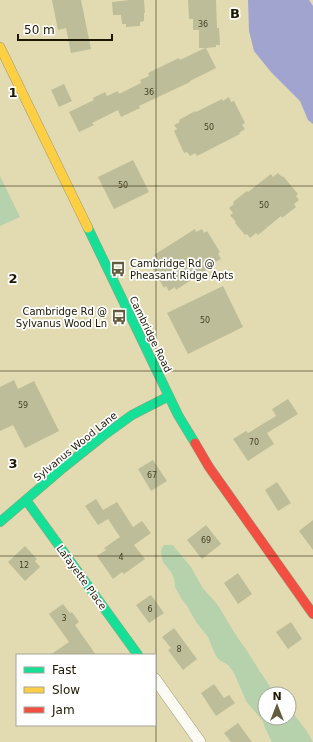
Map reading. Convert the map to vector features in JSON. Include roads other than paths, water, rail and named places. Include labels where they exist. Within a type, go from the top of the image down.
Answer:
[{"type":"main road","name":"Cambridge Road","points":[[0,47],[169,396],[188,432],[209,467],[313,614]]},
{"type":"main road","name":"Sylvanus Wood Lane","points":[[0,522],[103,436],[150,405],[169,396]]},
{"type":"main road","name":"Lafayette Place","points":[[26,500],[137,654]]},
{"type":"street","points":[[156,680],[200,742]]},
{"type":"water","points":[[248,0],[309,0],[313,6],[313,124],[308,120],[300,101],[271,72],[254,51],[249,31]]},
{"type":"place","name":"Cambridge Rd @ Pheasant Ridge Apts","points":[[118,269]]},
{"type":"place","name":"Cambridge Rd @ Sylvanus Wood Ln","points":[[119,317]]}]
